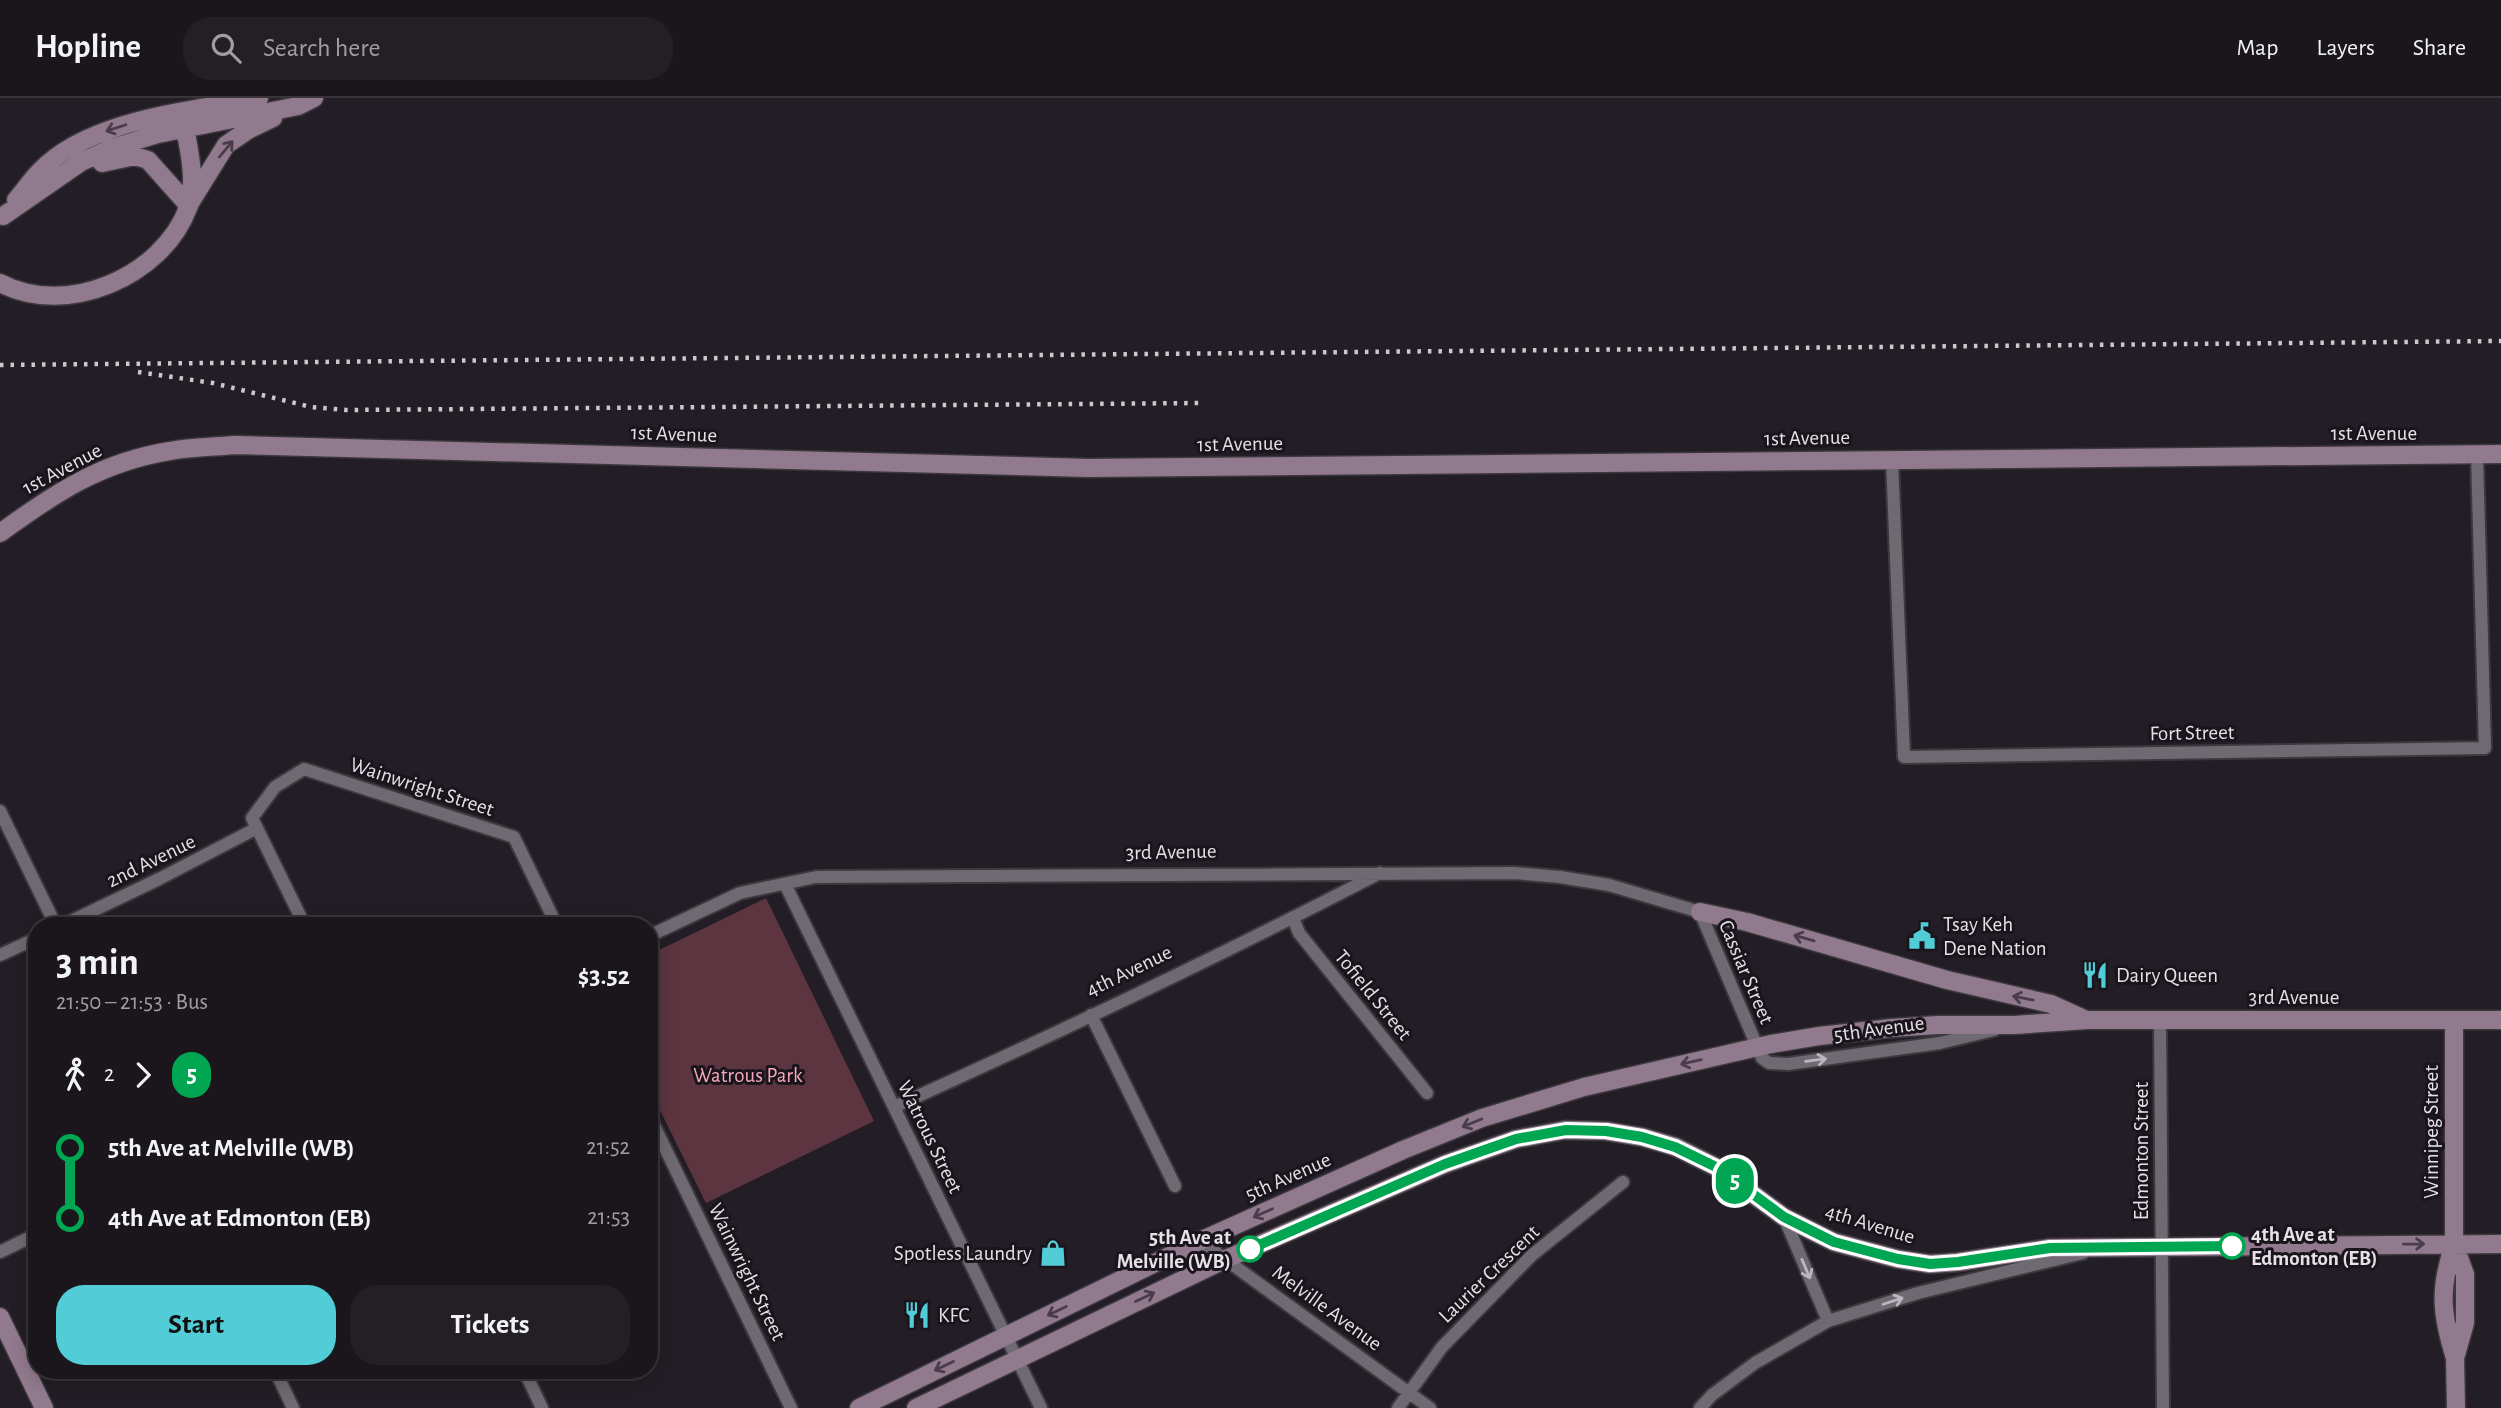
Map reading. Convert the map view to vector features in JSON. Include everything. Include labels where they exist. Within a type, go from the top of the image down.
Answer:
[{"type":"main road","points":[[1,218],[81,162],[183,121],[259,98]]},
{"type":"main road","points":[[1,218],[41,169],[99,133],[128,124],[183,121],[306,102]]},
{"type":"main road","points":[[0,283],[14,290],[56,296],[90,290],[127,277],[154,258],[174,235],[226,145],[248,130],[306,102]]},
{"type":"main road","points":[[183,121],[191,174],[189,206]]},
{"type":"main road","points":[[50,183],[115,159],[135,156],[148,160],[189,206]]},
{"type":"main road","name":"1st Avenue","points":[[0,533],[57,492],[110,466],[169,451],[235,445],[1088,468],[2501,454]]},
{"type":"main road","points":[[1700,912],[1747,922],[1947,980],[2051,1004],[2087,1020]]},
{"type":"main road","name":"3rd Avenue","points":[[2087,1020],[2501,1020]]},
{"type":"main road","name":"5th Avenue","points":[[859,1408],[1200,1241],[1403,1150],[1482,1118],[1584,1087],[1757,1047],[1819,1036],[1938,1025],[2014,1026],[2087,1020]]},
{"type":"main road","name":"Winnipeg Street","points":[[2454,1020],[2454,1244],[2465,1274],[2465,1323],[2455,1358],[2456,1408]]},
{"type":"main road","name":"4th Avenue","points":[[1226,1259],[1445,1164],[1516,1139],[1566,1130],[1618,1133],[1675,1147],[1716,1167],[1784,1217],[1834,1242],[1898,1259],[1930,1264],[2050,1248],[2501,1244]]},
{"type":"main road","points":[[916,1408],[1226,1259]]},
{"type":"main road","points":[[0,1317],[28,1375]]},
{"type":"main road","points":[[30,1379],[44,1408]]},
{"type":"street","name":"Fort Street","points":[[1892,460],[1905,757],[2484,748],[2477,455]]},
{"type":"street","name":"Wainwright Street","points":[[257,828],[252,818],[275,787],[303,769],[514,837],[553,917]]},
{"type":"street","points":[[0,811],[54,917]]},
{"type":"street","points":[[257,828],[301,917]]},
{"type":"street","name":"2nd Avenue","points":[[78,917],[257,828]]},
{"type":"street","name":"4th Avenue","points":[[894,1107],[1293,918],[1382,872]]},
{"type":"street","name":"3rd Avenue","points":[[658,932],[740,892],[817,877],[1514,873],[1609,885],[1700,912]]},
{"type":"street","name":"Watrous Street","points":[[785,884],[1041,1408]]},
{"type":"street","name":"Cassiar Street","points":[[1700,912],[1757,1047]]},
{"type":"street","name":"Tofield Street","points":[[1293,918],[1299,933],[1427,1093]]},
{"type":"street","points":[[0,955],[28,941]]},
{"type":"street","points":[[1091,1015],[1175,1186]]},
{"type":"street","name":"Edmonton Street","points":[[2160,1020],[2163,1408]]},
{"type":"street","name":"Wainwright Street","points":[[658,1134],[791,1408]]},
{"type":"street","name":"Laurier Crescent","points":[[1398,1408],[1442,1347],[1532,1255],[1623,1182]]},
{"type":"street","points":[[1784,1217],[1828,1321]]},
{"type":"street","points":[[0,1252],[28,1238]]},
{"type":"street","name":"Melville Avenue","points":[[1200,1241],[1430,1408]]},
{"type":"street","name":"4th Avenue","points":[[1700,1408],[1712,1395],[1755,1363],[1828,1321],[1918,1293],[2013,1268],[2050,1262],[2101,1247]]},
{"type":"street","points":[[279,1379],[293,1408]]},
{"type":"street","points":[[528,1379],[542,1408]]},
{"type":"green space","name":"Watrous Park","points":[[766,898],[874,1121],[706,1203],[658,1106],[658,951]]},
{"type":"railway","points":[[0,365],[2501,341]]},
{"type":"railway","points":[[138,372],[213,383],[311,407],[346,410],[1201,403]]},
{"type":"bus line","name":"5","points":[[1250,1249],[1445,1164],[1516,1139],[1566,1130],[1606,1131],[1642,1137],[1675,1147],[1716,1167],[1784,1217],[1834,1242],[1898,1259],[1930,1264],[2050,1248],[2232,1246]]},
{"type":"place","name":"Tsay Keh Dene Nation","points":[[1922,936]]},
{"type":"place","name":"Dairy Queen","points":[[2095,975]]},
{"type":"place","name":"4th Ave at Edmonton (EB)","points":[[2232,1246]]},
{"type":"place","name":"5th Ave at Melville (WB)","points":[[1250,1249]]},
{"type":"place","name":"Spotless Laundry","points":[[1053,1253]]},
{"type":"place","name":"KFC","points":[[917,1315]]}]
